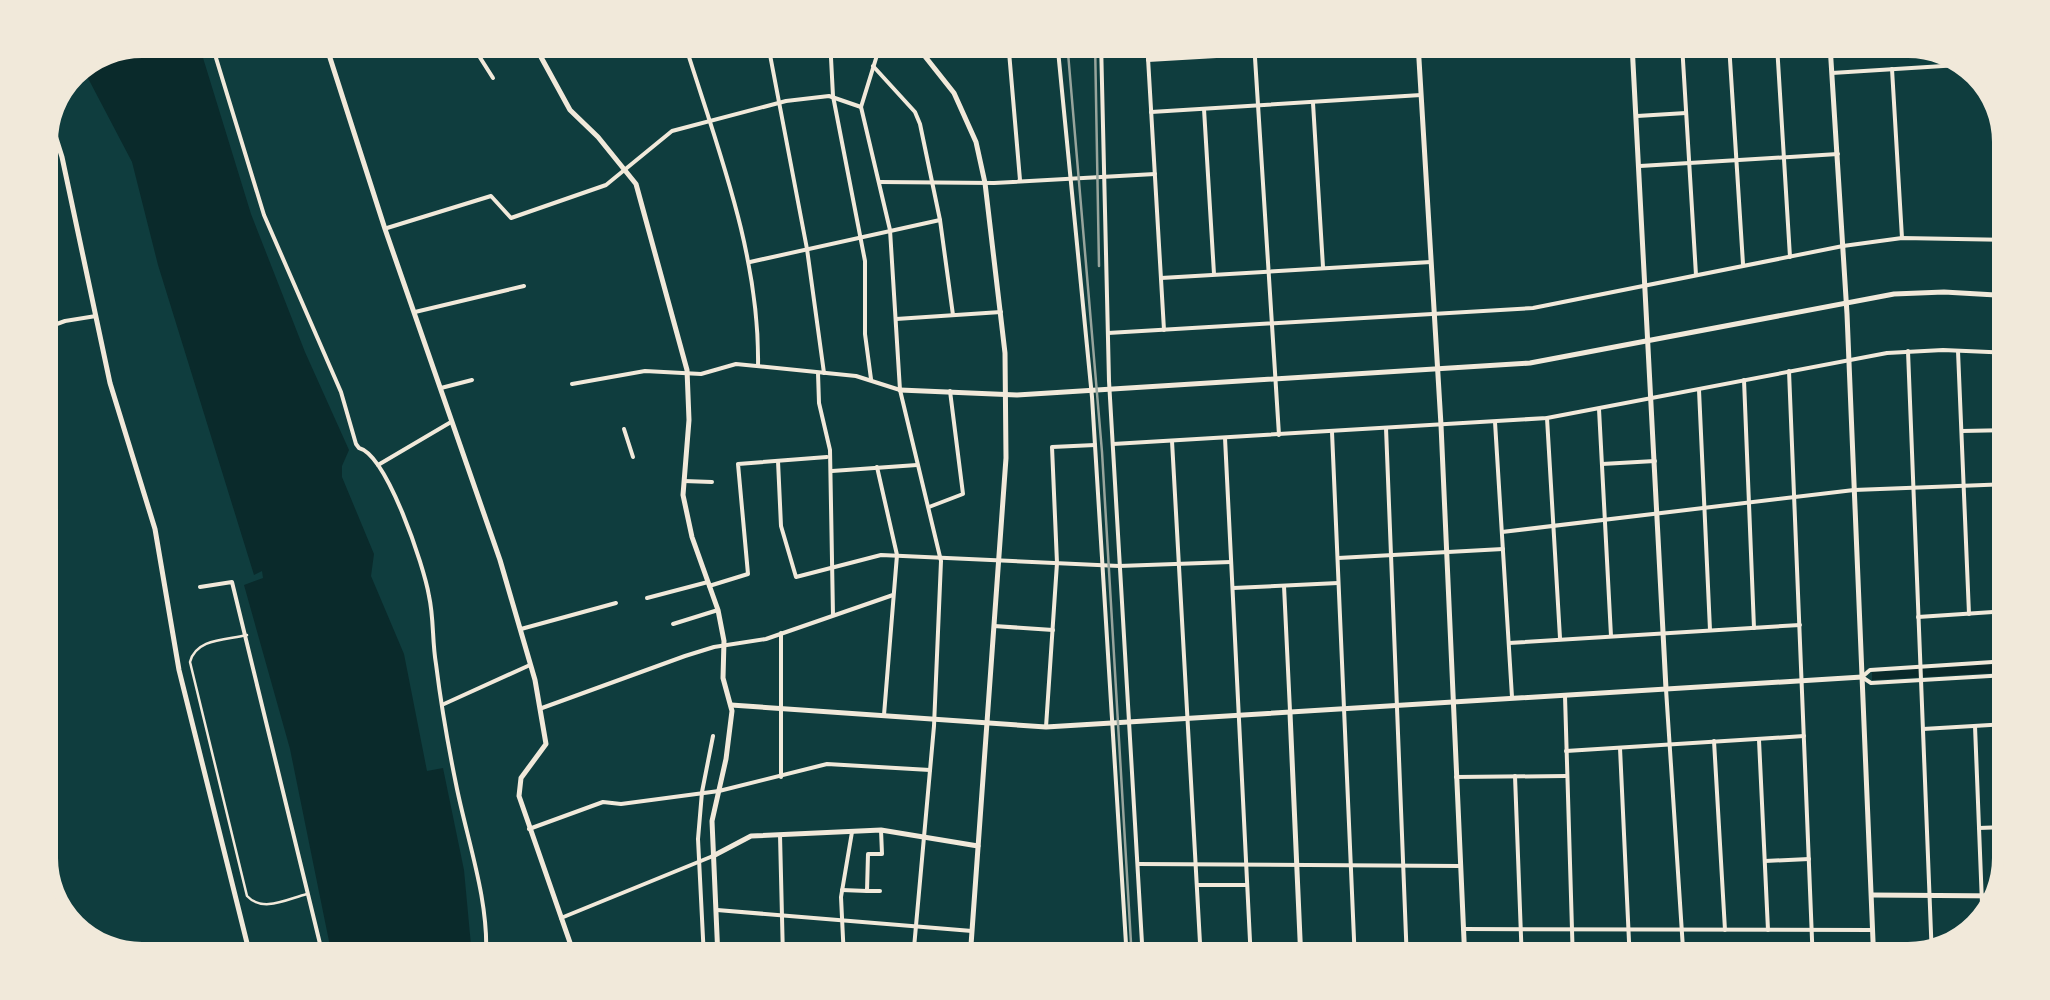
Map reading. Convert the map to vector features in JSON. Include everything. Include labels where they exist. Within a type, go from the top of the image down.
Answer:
[{"type":"street","points":[[214,52],[283,264],[342,392],[358,447],[370,452],[407,525],[429,593],[436,666],[480,897],[485,948]]},
{"type":"street","points":[[328,52],[521,630],[542,708],[546,744],[519,784],[519,796],[572,948]]},
{"type":"street","points":[[477,52],[493,78]]},
{"type":"street","points":[[538,52],[570,110],[626,169],[638,190],[688,374],[683,496],[718,610],[724,678],[731,706],[730,739],[712,821],[718,948]]},
{"type":"street","points":[[687,52],[748,262],[758,316],[758,366]]},
{"type":"street","points":[[769,52],[807,248],[821,374],[819,403],[828,432],[833,616]]},
{"type":"street","points":[[831,52],[833,96],[866,280],[864,334],[871,379]]},
{"type":"street","points":[[878,52],[861,106],[890,230],[900,390],[940,556],[931,770],[914,948]]},
{"type":"street","points":[[923,52],[962,106],[976,142],[1002,312],[1007,394],[971,948]]},
{"type":"street","points":[[1009,52],[1020,181]]},
{"type":"street","points":[[1057,52],[1091,390],[1126,948]]},
{"type":"street","points":[[1102,52],[1112,444],[1142,948]]},
{"type":"street","points":[[1147,52],[1164,330]]},
{"type":"street","points":[[1148,60],[1285,52]]},
{"type":"street","points":[[1419,52],[1441,425],[1464,948]]},
{"type":"street","points":[[1632,52],[1683,948]]},
{"type":"street","points":[[1682,52],[1696,275]]},
{"type":"street","points":[[1729,52],[1743,266]]},
{"type":"street","points":[[1777,52],[1790,258]]},
{"type":"street","points":[[1831,52],[1846,302],[1873,948]]},
{"type":"street","points":[[1255,54],[1279,434]]},
{"type":"street","points":[[1832,72],[1953,65]]},
{"type":"street","points":[[873,66],[914,112],[940,220],[952,315]]},
{"type":"street","points":[[1892,69],[1902,238]]},
{"type":"street","points":[[384,228],[491,196],[511,218],[517,218],[606,185],[672,132],[779,104],[833,96],[861,106]]},
{"type":"street","points":[[1151,112],[1421,96]]},
{"type":"street","points":[[1313,102],[1323,268]]},
{"type":"street","points":[[1204,109],[1214,275]]},
{"type":"street","points":[[1636,116],[1686,112]]},
{"type":"street","points":[[54,132],[110,383],[155,529],[179,670],[248,948]]},
{"type":"street","points":[[1640,166],[1838,154]]},
{"type":"street","points":[[879,182],[985,183],[1155,174]]},
{"type":"street","points":[[748,262],[940,220]]},
{"type":"street","points":[[1108,333],[1533,308],[1842,246],[1902,238],[1997,240]]},
{"type":"street","points":[[1161,278],[1431,262]]},
{"type":"street","points":[[414,312],[524,286]]},
{"type":"street","points":[[572,384],[645,371],[688,374],[736,364],[871,379],[900,390],[1007,394],[1438,369],[1548,361],[1910,293],[1997,296]]},
{"type":"street","points":[[896,319],[1002,312]]},
{"type":"street","points":[[53,325],[96,316]]},
{"type":"street","points":[[1958,350],[1969,614]]},
{"type":"street","points":[[1112,444],[1547,418],[1848,359],[1908,351],[1997,352]]},
{"type":"street","points":[[1908,351],[1932,944]]},
{"type":"street","points":[[1789,372],[1813,948]]},
{"type":"street","points":[[441,388],[472,380]]},
{"type":"street","points":[[1744,380],[1754,628]]},
{"type":"street","points":[[1699,389],[1710,630]]},
{"type":"street","points":[[928,507],[963,494],[950,391]]},
{"type":"street","points":[[1600,409],[1611,636]]},
{"type":"street","points":[[1547,418],[1560,640]]},
{"type":"street","points":[[378,465],[453,420]]},
{"type":"street","points":[[1495,422],[1512,699]]},
{"type":"street","points":[[624,428],[632,457]]},
{"type":"street","points":[[1386,428],[1406,948]]},
{"type":"street","points":[[1962,432],[1997,431]]},
{"type":"street","points":[[1332,432],[1354,948]]},
{"type":"street","points":[[1225,438],[1250,948]]},
{"type":"street","points":[[1172,440],[1200,948]]},
{"type":"street","points":[[1046,727],[1057,563],[1052,448],[1095,445]]},
{"type":"street","points":[[647,598],[748,574],[738,464],[830,457]]},
{"type":"street","points":[[778,461],[781,526],[796,578],[880,555],[1119,566],[1231,562]]},
{"type":"street","points":[[1602,464],[1655,461]]},
{"type":"street","points":[[830,471],[917,465]]},
{"type":"street","points":[[877,468],[896,555],[884,717]]},
{"type":"street","points":[[684,480],[712,482]]},
{"type":"street","points":[[1502,532],[1854,490],[1997,485]]},
{"type":"street","points":[[1338,558],[1503,549]]},
{"type":"street","points":[[200,587],[232,582],[321,948]]},
{"type":"street","points":[[1232,588],[1339,583]]},
{"type":"street","points":[[1284,586],[1301,948]]},
{"type":"street","points":[[542,708],[646,670],[724,645],[781,633],[894,595]]},
{"type":"street","points":[[521,630],[616,604]]},
{"type":"street","points":[[673,624],[718,610]]},
{"type":"street","points":[[1918,617],[1998,613]]},
{"type":"street","points":[[1508,643],[1800,625]]},
{"type":"street","points":[[994,626],[1052,630]]},
{"type":"street","points":[[781,633],[781,777]]},
{"type":"street","points":[[248,636],[198,647],[190,662],[194,680],[248,896],[264,906],[308,893]]},
{"type":"street","points":[[731,706],[1046,727],[1862,677],[1870,670],[1998,662]]},
{"type":"street","points":[[444,704],[530,665]]},
{"type":"street","points":[[1862,677],[1871,683],[1998,675]]},
{"type":"street","points":[[1565,696],[1573,948]]},
{"type":"street","points":[[1923,729],[1998,725]]},
{"type":"street","points":[[1975,726],[1982,907]]},
{"type":"street","points":[[703,948],[699,862],[702,792],[713,736]]},
{"type":"street","points":[[1566,751],[1804,736]]},
{"type":"street","points":[[1759,738],[1768,930]]},
{"type":"street","points":[[1714,742],[1725,930]]},
{"type":"street","points":[[1620,748],[1629,948]]},
{"type":"street","points":[[530,830],[604,802],[621,804],[719,791],[843,763],[931,770]]},
{"type":"street","points":[[1515,776],[1521,948]]},
{"type":"street","points":[[1456,777],[1566,776]]},
{"type":"street","points":[[1979,828],[1998,828]]},
{"type":"street","points":[[560,918],[699,862],[752,836],[881,830],[978,846]]},
{"type":"street","points":[[867,891],[868,854],[882,854],[881,830]]},
{"type":"street","points":[[843,948],[842,890],[852,832]]},
{"type":"street","points":[[780,834],[782,948]]},
{"type":"street","points":[[1765,861],[1809,859]]},
{"type":"street","points":[[1138,864],[1460,866]]},
{"type":"street","points":[[1198,885],[1247,885]]},
{"type":"street","points":[[842,890],[880,891]]},
{"type":"street","points":[[1871,896],[1989,896]]},
{"type":"street","points":[[701,920],[716,914],[780,915],[972,931]]},
{"type":"street","points":[[1463,929],[1872,930]]},
{"type":"water","points":[[201,52],[251,214],[305,352],[349,450],[342,477],[374,554],[371,576],[404,654],[427,771],[443,768],[464,870],[471,948],[330,948],[290,749],[244,585],[263,578],[262,571],[254,575],[158,265],[132,162],[86,73],[108,59],[125,54]]},
{"type":"water","points":[[1998,664],[1998,673],[1872,680],[1872,672]]},
{"type":"railway","points":[[1068,52],[1102,452],[1131,948]]},
{"type":"railway","points":[[1095,52],[1099,266]]}]
